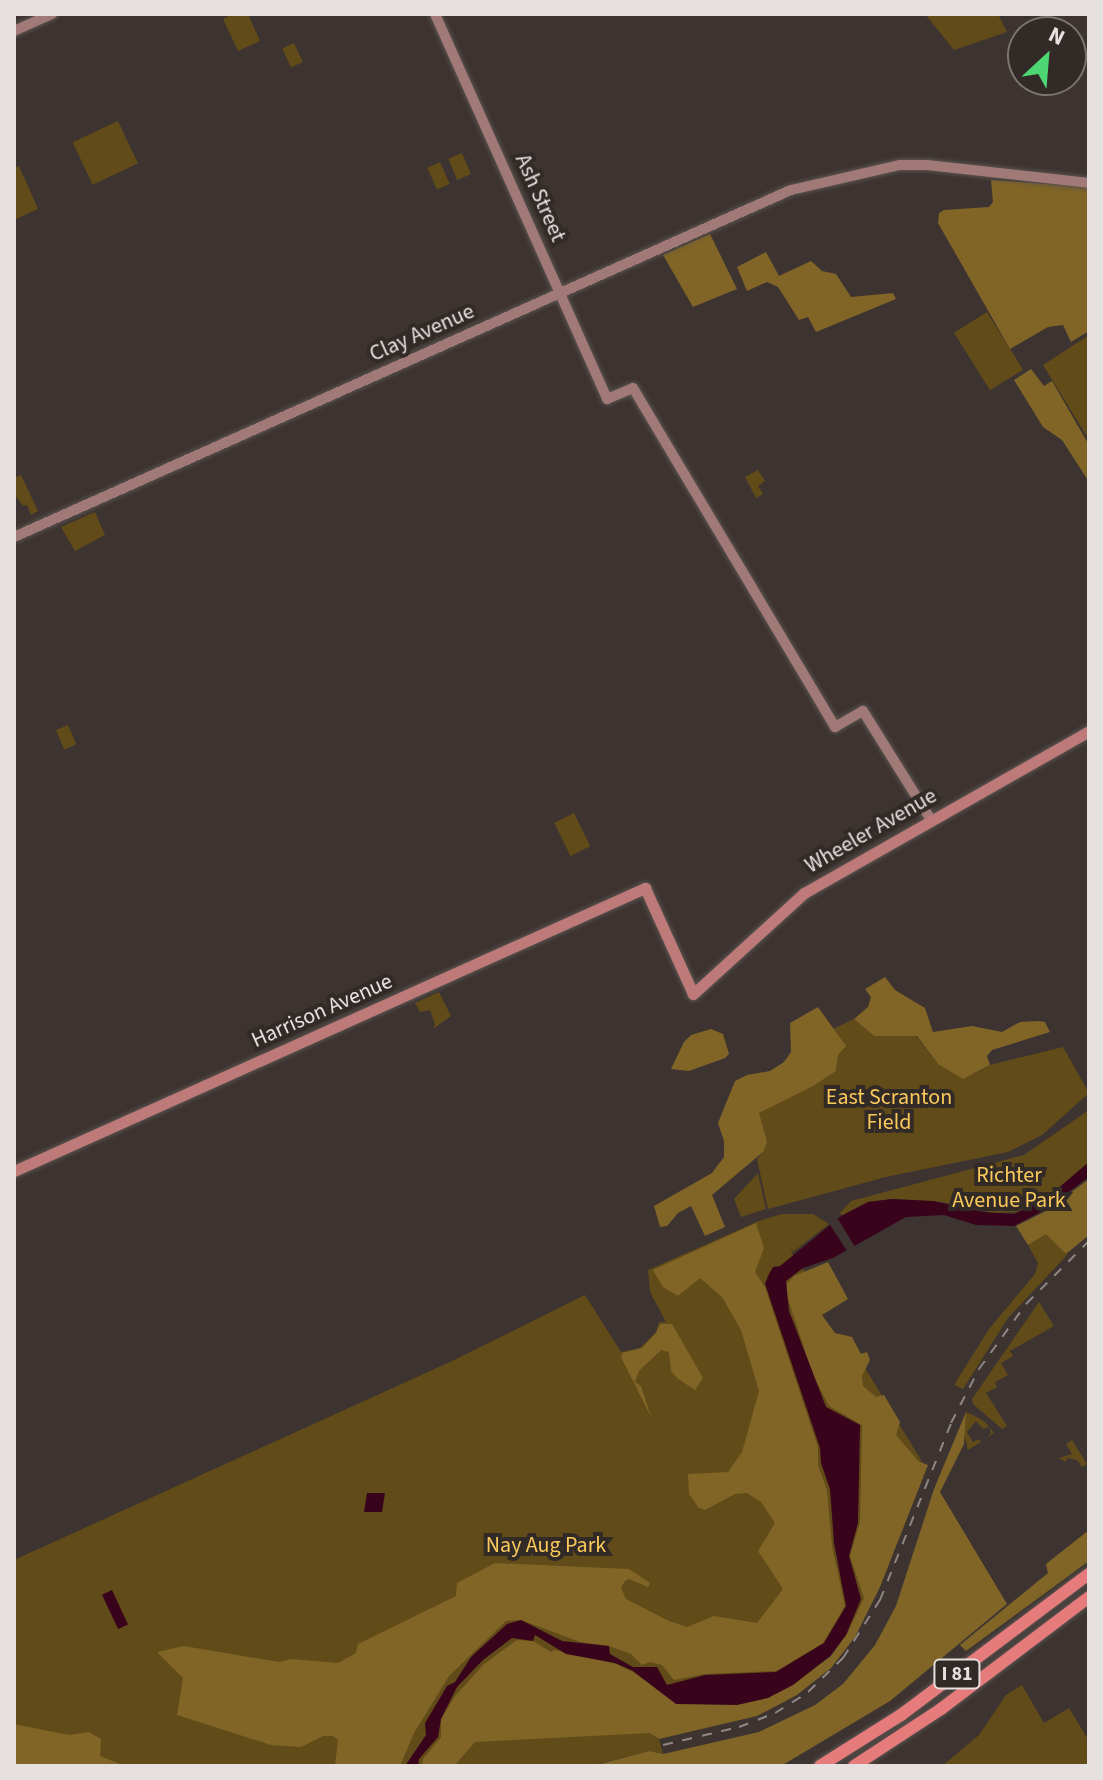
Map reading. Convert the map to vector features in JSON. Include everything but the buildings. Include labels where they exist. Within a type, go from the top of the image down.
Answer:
[{"type":"highway","name":"I 81","points":[[820,1766],[892,1722],[1089,1574]]},
{"type":"highway","name":"I 81","points":[[854,1766],[941,1709],[1089,1597]]},
{"type":"main road","points":[[14,31],[52,14]]},
{"type":"main road","name":"Ash Street","points":[[435,14],[607,399],[633,388],[835,727],[863,711],[931,820]]},
{"type":"main road","name":"Clay Avenue","points":[[14,537],[791,190],[900,165],[927,165],[1089,183]]},
{"type":"main road","name":"Wheeler Avenue","points":[[645,888],[693,994],[800,896],[1089,731]]},
{"type":"main road","name":"Harrison Avenue","points":[[14,1171],[645,888]]},
{"type":"green space","points":[[233,14],[248,14],[260,41],[238,51],[223,19]]},
{"type":"green space","points":[[925,14],[998,14],[1007,32],[954,50]]},
{"type":"green space","points":[[294,43],[303,62],[291,68],[282,48]]},
{"type":"green space","points":[[118,121],[138,164],[93,185],[73,142]]},
{"type":"green space","points":[[462,153],[471,174],[457,180],[448,159]]},
{"type":"green space","points":[[440,162],[450,184],[437,190],[427,168]]},
{"type":"green space","points":[[19,166],[38,209],[14,220],[14,168]]},
{"type":"green space","points":[[987,312],[1023,370],[990,390],[954,333]]},
{"type":"green space","points":[[1089,335],[1089,440],[1043,365]]},
{"type":"green space","points":[[758,470],[765,481],[758,486],[763,494],[756,498],[745,477]]},
{"type":"green space","points":[[21,475],[38,511],[31,515],[27,505],[23,506],[14,494],[14,478]]},
{"type":"green space","points":[[95,512],[105,535],[75,551],[61,527]]},
{"type":"green space","points":[[68,725],[76,744],[64,749],[56,730]]},
{"type":"green space","points":[[574,813],[590,846],[570,856],[554,823]]},
{"type":"green space","points":[[439,992],[451,1016],[433,1029],[435,1024],[430,1010],[420,1012],[415,1003]]},
{"type":"green space","name":"East Scranton Field","points":[[854,1019],[874,1036],[916,1036],[938,1064],[976,1073],[990,1065],[1063,1047],[1089,1093],[1042,1135],[1008,1152],[886,1177],[768,1209],[757,1159],[763,1152],[759,1113],[836,1071],[838,1055],[845,1046],[833,1029]]},
{"type":"green space","name":"Richter Avenue Park","points":[[1089,1110],[1089,1162],[1049,1196],[1019,1212],[993,1213],[942,1202],[892,1199],[868,1202],[843,1216],[840,1213],[851,1201],[1024,1155]]},
{"type":"green space","points":[[758,1173],[766,1209],[741,1217],[734,1199]]},
{"type":"green space","name":"Nay Aug Park","points":[[782,1214],[813,1214],[829,1224],[793,1252],[791,1247],[792,1253],[827,1305],[808,1316],[826,1346],[845,1335],[921,1460],[873,1585],[852,1627],[817,1669],[775,1699],[654,1736],[659,1739],[663,1754],[649,1751],[589,1766],[14,1766],[14,1560],[450,1362],[585,1295],[621,1352],[640,1348],[656,1332],[659,1322],[666,1322],[650,1292],[648,1270],[759,1221]]},
{"type":"green space","points":[[1046,1233],[1067,1255],[1008,1318],[963,1389],[954,1385],[989,1329],[1035,1274],[1038,1263],[1028,1245]]},
{"type":"green space","points":[[1039,1302],[1054,1326],[1010,1351],[1013,1356],[1001,1363],[1008,1375],[995,1382],[997,1387],[986,1393],[1007,1426],[1002,1429],[973,1404],[972,1399]]},
{"type":"green space","points":[[966,1412],[985,1422],[994,1433],[987,1438],[991,1433],[989,1427],[983,1429],[976,1421],[967,1432],[973,1442],[979,1439],[981,1442],[968,1450],[963,1430]]},
{"type":"green space","points":[[1072,1440],[1087,1464],[1082,1467],[1077,1460],[1067,1458],[1066,1462],[1059,1458],[1072,1454],[1066,1444]]},
{"type":"green space","points":[[1022,1685],[1044,1723],[1069,1708],[1089,1741],[1089,1762],[1084,1766],[942,1766],[979,1735],[1006,1695]]},
{"type":"shaded area","points":[[991,180],[1089,187],[1089,331],[1071,342],[1063,325],[1048,327],[1010,349],[938,223],[939,213],[944,210],[989,207],[993,202]]},
{"type":"shaded area","points":[[710,234],[737,289],[693,307],[663,255]]},
{"type":"shaded area","points":[[766,252],[779,276],[811,261],[822,271],[836,274],[851,297],[893,293],[896,299],[816,332],[808,317],[799,320],[778,287],[767,282],[747,291],[737,267]]},
{"type":"shaded area","points":[[1031,369],[1044,386],[1052,381],[1089,445],[1089,482],[1062,440],[1043,427],[1014,380]]},
{"type":"shaded area","points":[[885,977],[895,990],[925,1008],[933,1032],[972,1026],[1002,1032],[1020,1022],[1039,1021],[1045,1022],[1050,1032],[992,1050],[987,1056],[990,1065],[963,1079],[938,1064],[917,1036],[874,1036],[854,1019],[868,1007],[871,997],[865,989]]},
{"type":"shaded area","points":[[818,1007],[846,1046],[838,1055],[836,1071],[759,1113],[767,1142],[763,1152],[712,1195],[725,1227],[705,1236],[691,1206],[678,1213],[667,1226],[660,1227],[654,1206],[712,1173],[724,1157],[724,1141],[718,1123],[735,1081],[747,1075],[770,1071],[784,1062],[791,1052],[790,1023]]},
{"type":"shaded area","points":[[711,1029],[723,1034],[729,1054],[725,1058],[689,1071],[671,1069],[684,1042],[691,1035]]},
{"type":"shaded area","points":[[1089,1162],[1089,1177],[1044,1210],[1014,1226],[976,1225],[944,1215],[906,1217],[833,1258],[803,1268],[786,1281],[789,1311],[826,1407],[860,1425],[858,1523],[849,1556],[861,1599],[846,1635],[830,1656],[793,1685],[768,1698],[737,1705],[676,1704],[633,1671],[615,1663],[566,1654],[535,1635],[533,1641],[512,1638],[483,1660],[457,1687],[441,1719],[438,1737],[419,1759],[418,1766],[405,1766],[426,1735],[425,1723],[447,1686],[455,1682],[471,1657],[507,1624],[521,1620],[562,1641],[609,1646],[610,1654],[633,1667],[657,1667],[667,1685],[705,1675],[776,1672],[824,1643],[846,1606],[834,1543],[830,1489],[821,1463],[820,1448],[765,1284],[768,1276],[773,1267],[780,1266],[841,1216],[868,1202],[892,1199],[933,1201],[983,1212],[1014,1214],[1049,1196]]},
{"type":"shaded area","points":[[1089,1179],[1089,1235],[1066,1254],[1046,1234],[1028,1245],[1016,1226],[1046,1211]]},
{"type":"shaded area","points":[[756,1223],[764,1248],[755,1272],[765,1287],[818,1447],[818,1465],[827,1490],[832,1546],[845,1606],[823,1643],[776,1671],[705,1674],[674,1680],[662,1665],[650,1662],[642,1665],[631,1654],[609,1646],[580,1642],[521,1620],[506,1621],[449,1676],[414,1733],[400,1766],[335,1766],[338,1740],[333,1736],[323,1736],[301,1747],[271,1745],[177,1715],[183,1678],[157,1652],[184,1646],[279,1662],[291,1659],[338,1663],[356,1653],[358,1644],[456,1596],[457,1583],[495,1563],[629,1569],[650,1583],[648,1587],[629,1579],[625,1581],[621,1588],[626,1599],[669,1621],[687,1627],[714,1616],[757,1623],[783,1589],[758,1551],[775,1523],[761,1502],[747,1493],[735,1494],[705,1510],[699,1508],[689,1494],[688,1474],[728,1472],[742,1452],[759,1391],[741,1330],[722,1297],[700,1278],[678,1296],[663,1287],[653,1270]]},
{"type":"shaded area","points":[[828,1262],[848,1299],[822,1315],[835,1333],[852,1337],[861,1354],[867,1352],[870,1360],[862,1376],[863,1386],[876,1397],[884,1395],[900,1422],[896,1435],[918,1461],[928,1465],[880,1587],[855,1637],[831,1668],[797,1695],[757,1716],[659,1739],[650,1733],[475,1742],[454,1766],[422,1766],[423,1759],[441,1737],[441,1719],[455,1696],[484,1664],[517,1640],[533,1641],[551,1652],[555,1650],[616,1664],[633,1672],[677,1704],[793,1685],[831,1656],[848,1632],[864,1598],[850,1556],[860,1522],[862,1425],[829,1406],[813,1375],[786,1293],[787,1284],[794,1276]]},
{"type":"shaded area","points":[[660,1324],[672,1324],[703,1378],[695,1390],[677,1378],[671,1371],[669,1352],[661,1350],[639,1371],[635,1382],[641,1386],[651,1417],[621,1357],[622,1353],[642,1348]]},
{"type":"shaded area","points":[[966,1412],[964,1444],[940,1492],[1007,1604],[890,1701],[781,1766],[592,1766],[649,1751],[663,1754],[759,1732],[815,1705],[843,1684],[875,1645],[896,1606],[934,1489]]},
{"type":"shaded area","points":[[367,1493],[385,1493],[382,1512],[364,1512]]},
{"type":"shaded area","points":[[1089,1530],[1089,1561],[966,1651],[960,1645],[1048,1573],[1046,1564]]},
{"type":"shaded area","points":[[112,1590],[128,1624],[118,1629],[102,1595]]},
{"type":"shaded area","points":[[14,1724],[69,1735],[89,1732],[101,1739],[100,1756],[125,1766],[14,1766]]},
{"type":"pier","points":[[838,1219],[855,1247],[847,1251],[829,1223]]},
{"type":"railway","points":[[663,1745],[739,1727],[775,1713],[808,1692],[843,1658],[880,1600],[951,1423],[979,1369],[1026,1304],[1089,1241]]}]
